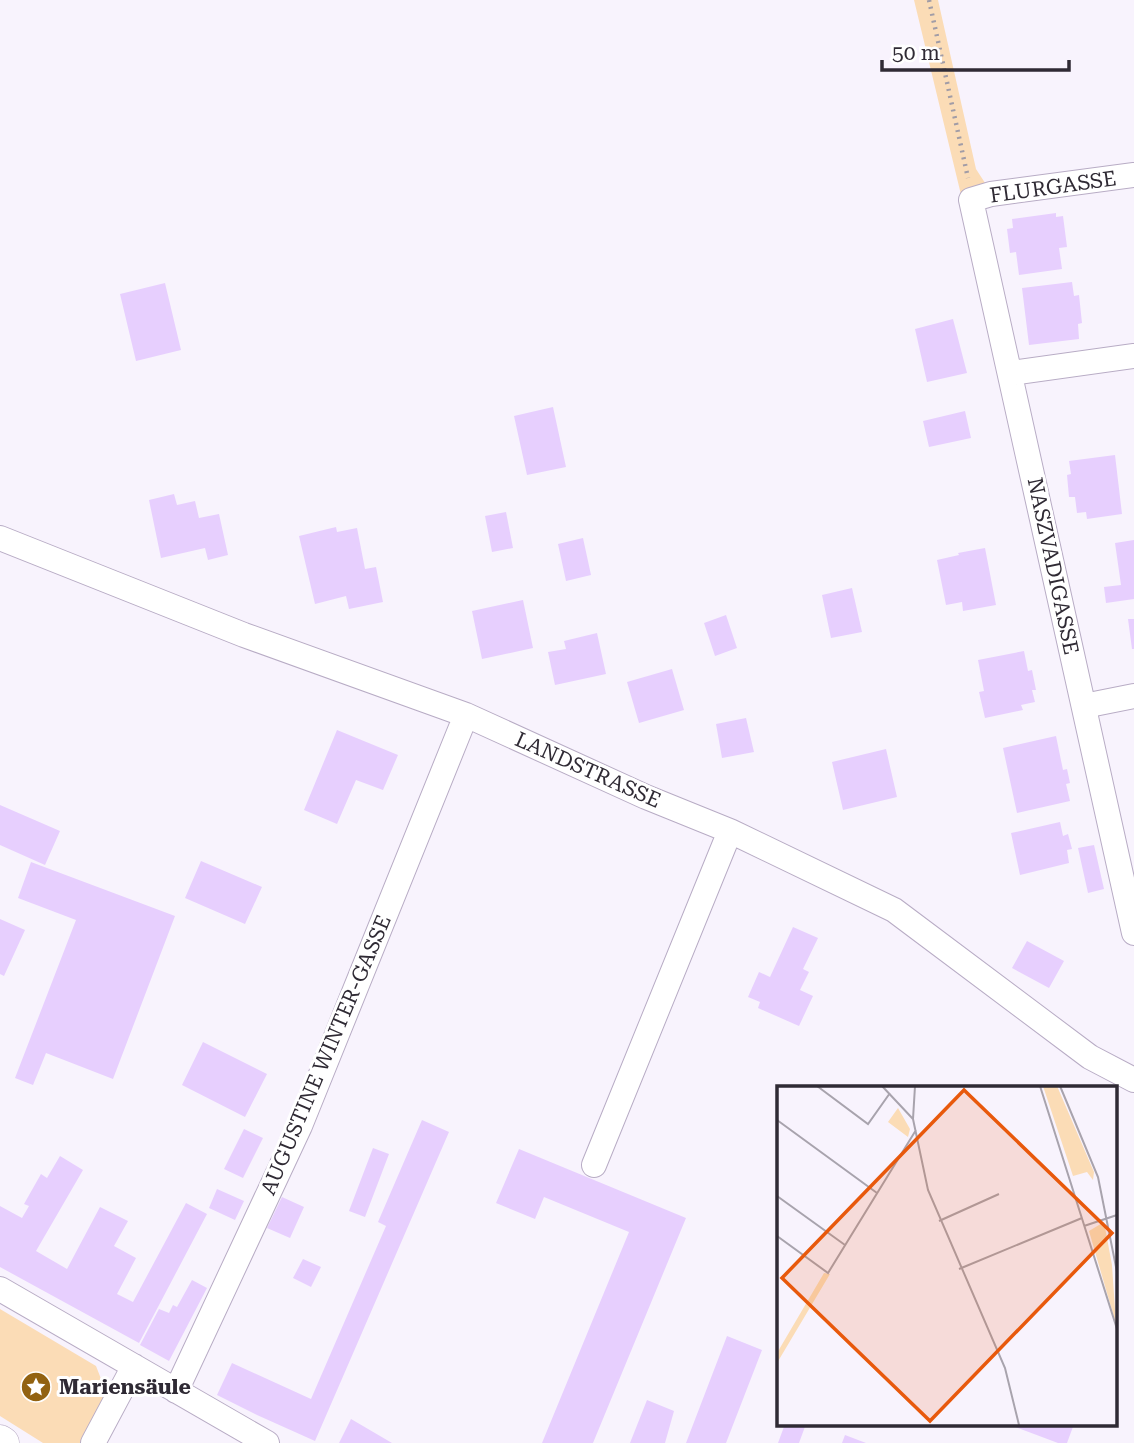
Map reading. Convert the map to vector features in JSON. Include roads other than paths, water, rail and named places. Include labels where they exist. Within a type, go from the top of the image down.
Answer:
[{"type":"street","name":"FLURGASSE","points":[[971,200],[990,194],[1134,175]]},
{"type":"street","name":"NASZVADIGASSE","points":[[971,200],[1134,933]]},
{"type":"street","points":[[1011,373],[1134,356]]},
{"type":"street","name":"LANDSTRASSE","points":[[0,538],[244,635],[466,715],[730,831],[894,910],[1090,1057],[1134,1080]]},
{"type":"street","points":[[1084,706],[1134,696]]},
{"type":"street","name":"AUGUSTINE WINTER-GASSE","points":[[176,1391],[300,1126],[466,715]]},
{"type":"street","points":[[594,1165],[730,831]]},
{"type":"street","points":[[0,1289],[267,1443]]},
{"type":"street","points":[[93,1443],[134,1366]]},
{"type":"place","name":"Mariensäule","points":[[36,1387]]}]
